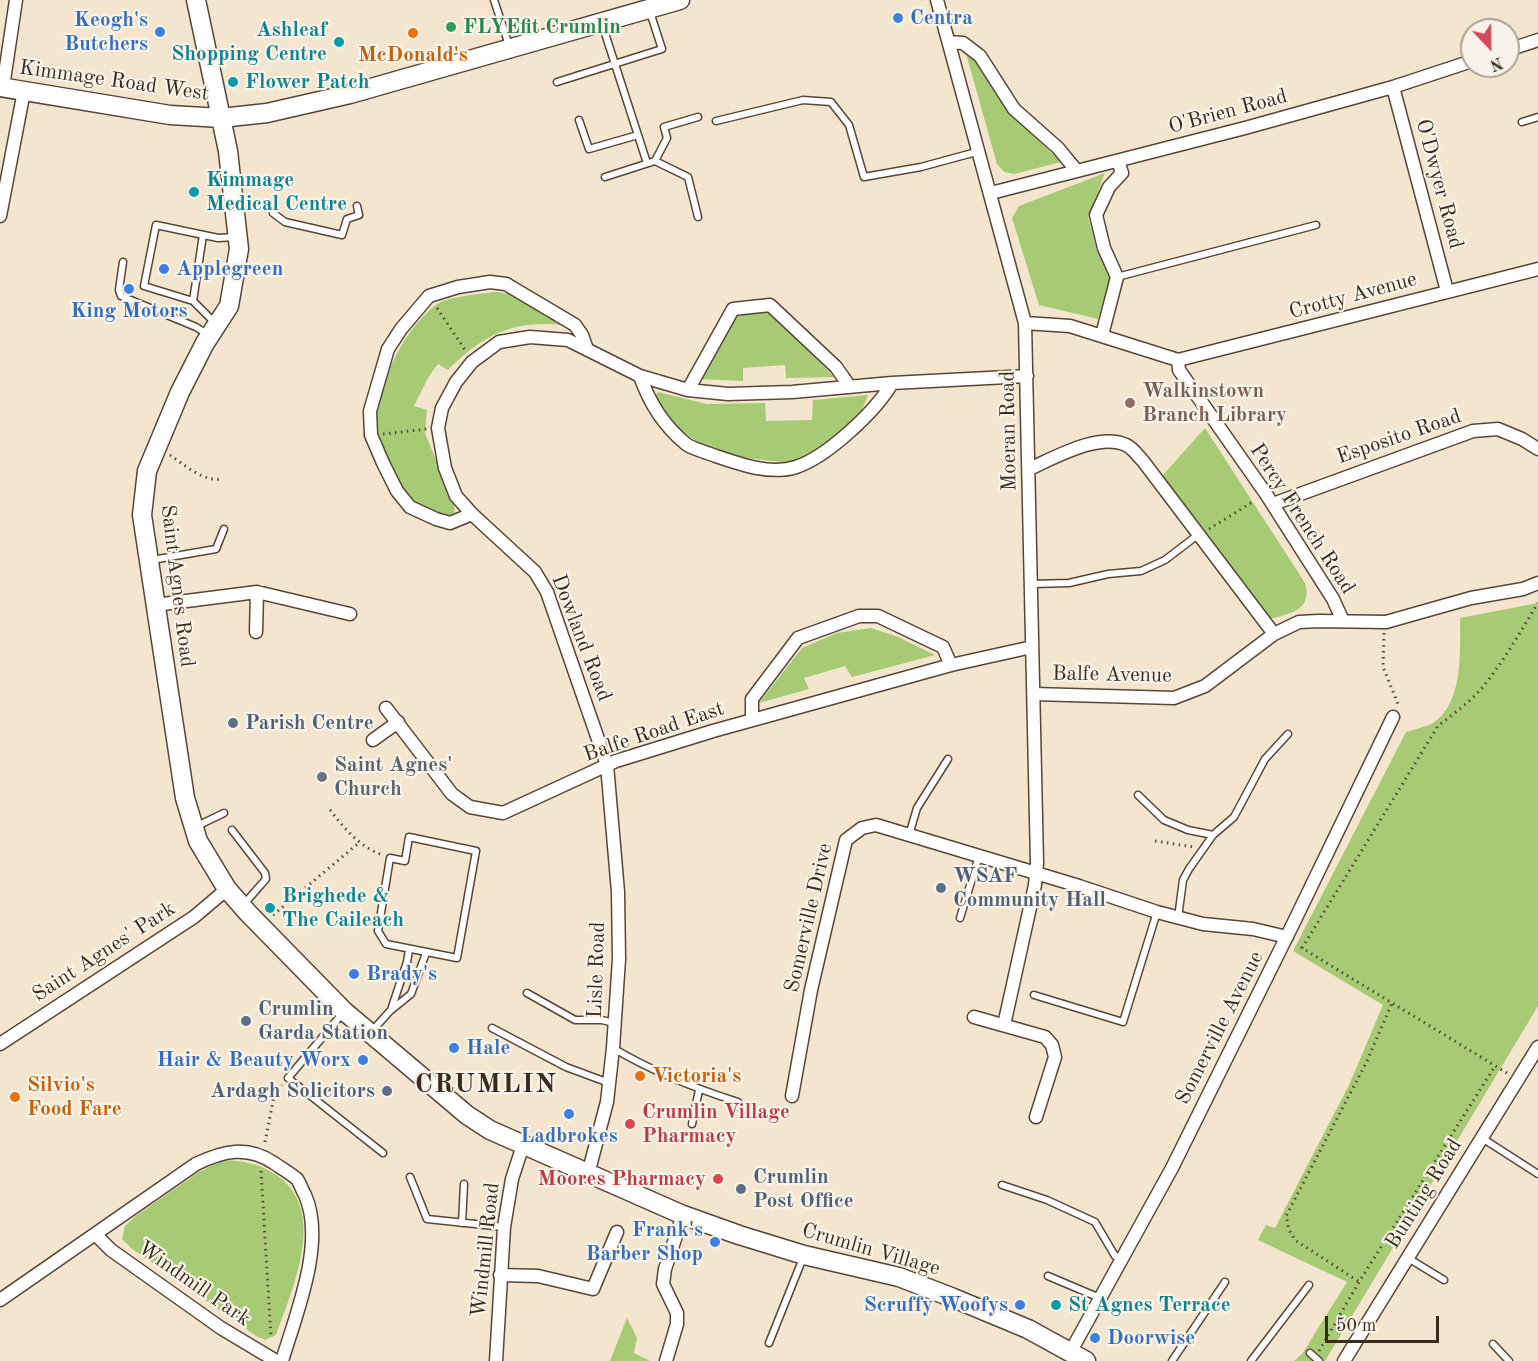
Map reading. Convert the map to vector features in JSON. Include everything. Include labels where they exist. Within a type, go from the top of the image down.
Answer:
[{"type":"street","points":[[2,87],[16,0]]},
{"type":"street","name":"Saint Agnes Road","points":[[196,0],[228,151],[239,249],[229,306],[213,330],[180,393],[147,471],[142,514],[185,798],[198,841],[226,889],[344,1011],[370,1034]]},
{"type":"street","name":"Kimmage Road West","points":[[2,87],[170,115],[221,118],[267,112],[350,94],[680,0]]},
{"type":"street","name":"Moeran Road","points":[[937,0],[1025,322],[1036,873],[1004,1025]]},
{"type":"street","points":[[1520,46],[1538,40]]},
{"type":"street","points":[[949,42],[963,43],[980,56],[1014,109],[1058,148],[1076,170]]},
{"type":"street","name":"O'Brien Road","points":[[991,194],[1076,170],[1245,128],[1393,87],[1460,65]]},
{"type":"street","name":"O'Dwyer Road","points":[[1393,87],[1447,291]]},
{"type":"street","points":[[0,216],[24,91]]},
{"type":"street","points":[[1101,335],[1117,277],[1104,248],[1096,215],[1109,187],[1122,173],[1118,160]]},
{"type":"street","name":"Crotty Avenue","points":[[1178,360],[1538,269]]},
{"type":"street","points":[[472,514],[450,523],[410,507],[397,491],[371,435],[370,411],[388,349],[401,329],[429,296],[458,287],[490,282],[506,284],[575,325],[587,349]]},
{"type":"street","points":[[688,390],[732,309],[770,305],[836,367],[850,387]]},
{"type":"street","points":[[1025,322],[1070,326],[1178,360]]},
{"type":"street","name":"Dowland Road","points":[[607,765],[547,592],[535,572],[472,514],[456,496],[444,468],[438,428],[442,408],[456,382],[472,362],[499,342],[530,337],[568,340],[640,376],[688,390],[728,394],[792,393],[892,383],[1027,376]]},
{"type":"street","name":"Percy French Road","points":[[1178,360],[1179,370],[1269,499],[1333,599],[1343,621]]},
{"type":"street","points":[[640,376],[649,398],[661,417],[687,446],[758,468],[782,470],[797,466],[827,451],[885,396],[892,383]]},
{"type":"street","name":"Esposito Road","points":[[1269,499],[1473,431],[1498,429],[1538,449]]},
{"type":"street","points":[[1029,469],[1084,445],[1115,442],[1128,446],[1143,461],[1200,534],[1274,634]]},
{"type":"street","name":"Balfe Avenue","points":[[1034,694],[1174,698],[1204,686],[1274,634],[1299,622],[1383,622],[1472,598],[1523,589],[1538,583]]},
{"type":"street","points":[[155,605],[257,592],[351,614]]},
{"type":"street","points":[[256,632],[257,592]]},
{"type":"street","name":"Balfe Road East","points":[[752,720],[752,699],[798,638],[859,616],[878,616],[943,648],[951,665]]},
{"type":"street","name":"Balfe Road East","points":[[398,722],[452,794],[470,807],[503,813],[607,765],[752,720],[951,665],[1032,647]]},
{"type":"street","points":[[374,740],[398,722],[386,708]]},
{"type":"street","name":"Somerville Avenue","points":[[1079,1356],[1100,1298],[1172,1168],[1393,717]]},
{"type":"street","name":"Lisle Road","points":[[588,1174],[607,1102],[619,959],[618,892],[607,765]]},
{"type":"street","name":"Somerville Drive","points":[[792,1096],[811,990],[846,840],[862,828],[876,825],[1178,918],[1203,924],[1252,929],[1287,937]]},
{"type":"street","name":"Saint Agnes' Park","points":[[0,1044],[194,917],[226,889]]},
{"type":"street","points":[[974,1017],[1045,1037],[1052,1045],[1055,1057],[1036,1117]]},
{"type":"street","name":"Crumlin Village","points":[[370,1034],[466,1115],[490,1130],[523,1145],[683,1215],[739,1235],[804,1255],[909,1281],[997,1315],[1079,1356]]},
{"type":"street","name":"Bunting Road","points":[[1344,1361],[1538,1047]]},
{"type":"street","name":"Windmill Road","points":[[496,1361],[504,1227],[512,1179],[523,1145]]},
{"type":"street","points":[[0,1300],[166,1183],[204,1160],[229,1152],[243,1151],[262,1155],[298,1180],[310,1206],[314,1243],[282,1361]]},
{"type":"street","points":[[666,1361],[677,1324],[677,1313],[663,1284],[665,1269],[683,1215]]},
{"type":"street","points":[[500,1275],[538,1276],[593,1289],[617,1232]]},
{"type":"street","name":"Windmill Park","points":[[95,1234],[111,1250],[221,1328],[276,1361]]},
{"type":"lane","points":[[494,0],[510,49]]},
{"type":"lane","points":[[557,82],[662,49],[649,9]]},
{"type":"lane","points":[[602,24],[647,163]]},
{"type":"lane","points":[[716,121],[803,100],[831,102],[849,125],[864,177],[921,167],[980,151]]},
{"type":"lane","points":[[604,177],[655,160],[667,138],[664,127],[698,117]]},
{"type":"lane","points":[[1522,122],[1538,117]]},
{"type":"lane","points":[[579,120],[589,149],[638,135]]},
{"type":"lane","points":[[655,160],[688,177],[698,218]]},
{"type":"lane","points":[[273,213],[285,222],[342,235],[347,219],[359,215],[357,206]]},
{"type":"lane","points":[[213,330],[193,301],[144,286],[156,225],[218,238],[238,237]]},
{"type":"lane","points":[[1117,277],[1316,225]]},
{"type":"lane","points":[[193,301],[203,235]]},
{"type":"lane","points":[[123,262],[119,290],[121,296],[196,327],[213,330]]},
{"type":"lane","points":[[148,561],[216,549],[224,529]]},
{"type":"lane","points":[[1032,585],[1069,583],[1108,574],[1141,571],[1165,560],[1200,534]]},
{"type":"lane","points":[[1178,918],[1183,880],[1213,836],[1234,817],[1264,759],[1288,734]]},
{"type":"lane","points":[[909,835],[916,808],[948,759]]},
{"type":"lane","points":[[1138,795],[1164,820],[1188,830],[1213,836]]},
{"type":"lane","points":[[194,828],[224,813]]},
{"type":"lane","points":[[232,830],[262,868],[266,879],[242,906]]},
{"type":"lane","points":[[409,837],[476,851],[457,958],[409,950],[386,944],[378,931],[390,858],[405,861],[409,837]]},
{"type":"lane","points":[[960,918],[979,856]]},
{"type":"lane","points":[[1034,995],[1123,1022],[1157,912]]},
{"type":"lane","points":[[390,1011],[409,950]]},
{"type":"lane","points":[[370,1034],[390,1011],[411,994],[426,953]]},
{"type":"lane","points":[[527,993],[575,1020],[602,1020],[615,1023]]},
{"type":"lane","points":[[344,1011],[288,1078],[383,1153]]},
{"type":"lane","points":[[492,1028],[566,1066],[609,1083]]},
{"type":"lane","points":[[613,1048],[641,1064],[699,1090],[738,1102],[732,1111]]},
{"type":"lane","points":[[692,1124],[699,1090]]},
{"type":"lane","points":[[1482,1138],[1538,1174]]},
{"type":"lane","points":[[410,1177],[427,1219],[504,1227]]},
{"type":"lane","points":[[462,1223],[464,1184]]},
{"type":"lane","points":[[1002,1185],[1047,1200],[1095,1222],[1115,1256],[1122,1258]]},
{"type":"lane","points":[[769,1343],[804,1255]]},
{"type":"lane","points":[[1408,1258],[1444,1280]]},
{"type":"lane","points":[[1048,1276],[1100,1298]]},
{"type":"lane","points":[[1172,1361],[1225,1282]]},
{"type":"lane","points":[[1251,1361],[1309,1285]]},
{"type":"lane","points":[[1493,1344],[1509,1361]]},
{"type":"lane","points":[[1310,1353],[1319,1361]]},
{"type":"path","points":[[429,296],[472,362]]},
{"type":"path","points":[[371,435],[438,428]]},
{"type":"path","points":[[167,452],[192,470],[213,480],[223,479]]},
{"type":"path","points":[[1248,493],[1255,503]]},
{"type":"path","points":[[1200,534],[1255,503],[1269,499]]},
{"type":"path","points":[[1507,1073],[1302,948],[1438,726],[1480,689],[1504,657],[1538,603]]},
{"type":"path","points":[[1383,622],[1383,667],[1398,704],[1393,717]]},
{"type":"path","points":[[330,810],[345,830],[374,852],[390,858]]},
{"type":"path","points":[[1155,841],[1204,848]]},
{"type":"path","points":[[260,926],[360,842]]},
{"type":"path","points":[[1359,1282],[1295,1240],[1289,1230],[1286,1216],[1367,1061],[1392,1003]]},
{"type":"path","points":[[1318,1353],[1359,1282],[1495,1066]]},
{"type":"path","points":[[265,1142],[276,1092],[288,1078]]},
{"type":"path","points":[[260,1165],[271,1337]]},
{"type":"green space","points":[[965,50],[976,57],[1010,114],[1061,162],[1014,174],[1004,172],[997,164]]},
{"type":"green space","points":[[1105,173],[1088,218],[1097,251],[1111,272],[1098,319],[1039,305],[1012,218],[1019,206]]},
{"type":"green space","points":[[493,292],[520,299],[563,325],[528,325],[499,332],[486,339],[448,370],[438,364],[429,376],[414,406],[427,410],[425,433],[454,504],[455,516],[436,513],[418,506],[401,489],[379,438],[377,427],[381,394],[394,359],[426,313],[443,301]]},
{"type":"green space","points":[[756,307],[778,318],[834,377],[786,378],[785,365],[743,368],[743,381],[697,379],[733,316]]},
{"type":"green space","points":[[658,392],[707,404],[765,403],[766,421],[812,420],[813,400],[868,395],[862,410],[828,446],[791,463],[737,457],[702,445],[677,428],[654,397]]},
{"type":"green space","points":[[1205,428],[1305,583],[1306,599],[1303,605],[1292,613],[1269,619],[1162,476]]},
{"type":"green space","points":[[1538,603],[1538,1006],[1325,1361],[1294,1361],[1302,1354],[1347,1282],[1258,1240],[1266,1225],[1275,1228],[1349,1085],[1383,1005],[1293,951],[1406,732],[1433,723],[1450,703],[1460,660],[1460,618]]},
{"type":"green space","points":[[871,628],[898,637],[935,655],[852,677],[845,666],[804,678],[809,689],[759,703],[802,648],[837,633]]},
{"type":"green space","points":[[223,1160],[250,1163],[275,1174],[291,1189],[300,1207],[304,1228],[297,1273],[276,1335],[265,1340],[131,1248],[122,1239],[125,1226],[137,1215],[199,1172]]},
{"type":"green space","points":[[627,1318],[637,1338],[634,1353],[650,1361],[610,1361]]},
{"type":"place","name":"Centra","points":[[898,18]]},
{"type":"place","name":"FLYEfit Crumlin","points":[[451,27]]},
{"type":"place","name":"Keogh's Butchers","points":[[160,32]]},
{"type":"place","name":"McDonald's","points":[[413,33]]},
{"type":"place","name":"Ashleaf Shopping Centre","points":[[339,42]]},
{"type":"place","name":"Flower Patch","points":[[233,82]]},
{"type":"place","name":"Kimmage Medical Centre","points":[[194,192]]},
{"type":"place","name":"Applegreen","points":[[164,269]]},
{"type":"place","name":"King Motors","points":[[129,289]]},
{"type":"place","name":"Walkinstown Branch Library","points":[[1130,403]]},
{"type":"place","name":"Parish Centre","points":[[233,723]]},
{"type":"place","name":"Saint Agnes' Church","points":[[322,777]]},
{"type":"place","name":"WSAF Community Hall","points":[[941,888]]},
{"type":"place","name":"Brighede & The Caileach","points":[[270,908]]},
{"type":"place","name":"Brady's","points":[[354,974]]},
{"type":"place","name":"Crumlin Garda Station","points":[[246,1021]]},
{"type":"place","name":"Hale","points":[[454,1048]]},
{"type":"place","name":"Hair & Beauty Worx","points":[[363,1060]]},
{"type":"place","name":"Victoria's","points":[[640,1076]]},
{"type":"place","name":"Ardagh Solicitors","points":[[387,1091]]},
{"type":"place","name":"Silvio's Food Fare","points":[[15,1097]]},
{"type":"place","name":"Ladbrokes","points":[[569,1114]]},
{"type":"place","name":"Crumlin Village Pharmacy","points":[[630,1124]]},
{"type":"place","name":"Moores Pharmacy","points":[[718,1179]]},
{"type":"place","name":"Crumlin Post Office","points":[[741,1189]]},
{"type":"place","name":"Frank's Barber Shop","points":[[715,1242]]},
{"type":"place","name":"Scruffy Woofys","points":[[1020,1305]]},
{"type":"place","name":"St Agnes Terrace","points":[[1056,1305]]},
{"type":"place","name":"Doorwise","points":[[1095,1338]]},
{"type":"district","name":"CRUMLIN","points":[[486,1085]]}]
